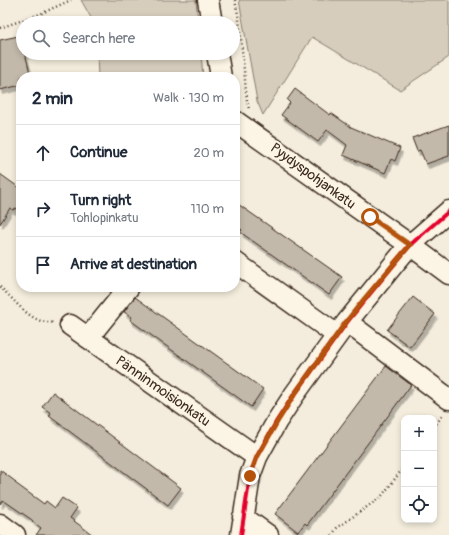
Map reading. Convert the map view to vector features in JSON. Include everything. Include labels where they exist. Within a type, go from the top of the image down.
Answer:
[{"type":"street","points":[[208,0],[211,16]]},
{"type":"street","points":[[218,60],[220,72]]},
{"type":"street","name":"Pyydyspohjankatu","points":[[243,118],[393,234],[449,274]]},
{"type":"street","points":[[268,535],[242,526],[250,476],[257,457],[294,395],[370,293],[410,245],[449,211]]},
{"type":"street","points":[[240,265],[342,329],[449,399]]},
{"type":"street","points":[[88,338],[125,292]]},
{"type":"street","name":"Pänninmoisionkatu","points":[[70,325],[257,457]]},
{"type":"street","points":[[0,524],[15,535]]},
{"type":"path","points":[[34,16],[71,0]]},
{"type":"path","points":[[235,0],[238,16]]},
{"type":"path","points":[[0,28],[16,22]]},
{"type":"path","points":[[240,29],[247,101],[243,118]]},
{"type":"path","points":[[0,287],[18,305],[42,321],[70,325]]},
{"type":"path","points":[[332,535],[337,528],[381,497],[401,471]]},
{"type":"shaded area","points":[[81,0],[196,0],[197,16],[90,16]]},
{"type":"shaded area","points":[[239,0],[449,0],[449,57],[400,90],[312,37],[263,115],[257,101]]},
{"type":"shaded area","points":[[97,60],[202,60],[203,72],[98,72]]},
{"type":"building","points":[[16,37],[16,60],[27,60],[30,72],[16,72],[16,86],[0,90],[0,40]]},
{"type":"building","points":[[295,89],[330,115],[331,113],[351,127],[400,148],[395,161],[391,159],[385,173],[343,155],[347,145],[327,130],[318,142],[281,115],[290,103],[287,100]]},
{"type":"building","points":[[449,125],[449,156],[426,164],[420,150],[417,151],[412,138]]},
{"type":"building","points":[[0,174],[16,185],[16,208],[13,210],[10,208],[0,224]]},
{"type":"building","points":[[240,206],[342,277],[329,295],[240,232],[242,230],[240,229]]},
{"type":"building","points":[[135,297],[263,389],[251,407],[130,320],[132,317],[124,312]]},
{"type":"building","points":[[413,297],[435,314],[410,347],[387,330]]},
{"type":"building","points":[[386,366],[411,385],[307,525],[305,523],[298,532],[275,514]]},
{"type":"building","points":[[53,392],[181,488],[168,505],[49,416],[51,413],[42,407]]},
{"type":"building","points":[[0,470],[44,504],[46,501],[55,508],[62,498],[77,508],[70,518],[93,535],[36,535],[41,528],[32,520],[3,500],[0,504]]},
{"type":"transit line","points":[[241,535],[250,476],[257,457],[277,421],[347,322],[394,264],[410,245],[449,211]]},
{"type":"route","points":[[250,476],[257,457],[294,395],[346,322],[410,245],[370,217]]}]
